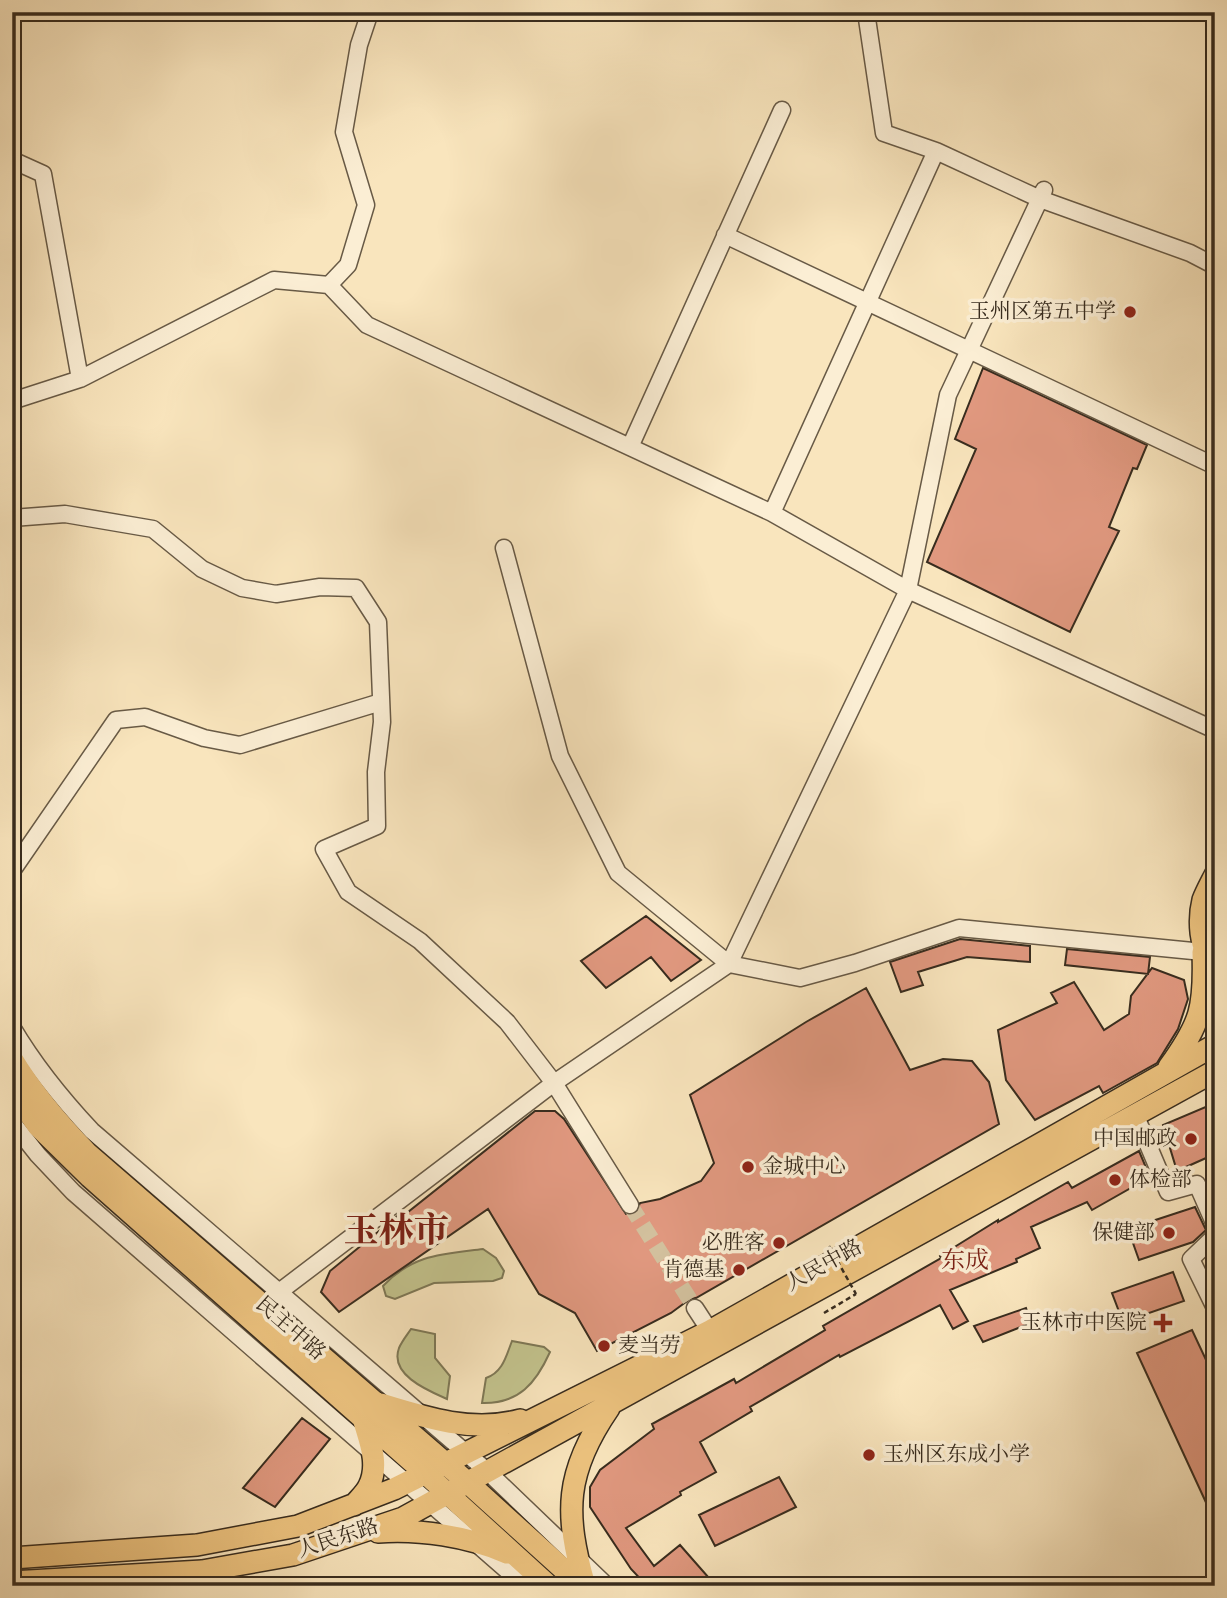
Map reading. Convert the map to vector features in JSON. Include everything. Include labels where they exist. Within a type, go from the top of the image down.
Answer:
[{"type":"main road","points":[[1164,1074],[1195,1030],[1202,1005],[1211,960],[1203,901],[1215,875]]},
{"type":"main road","name":"人民中路","points":[[435,1469],[710,1331],[1215,1045]]},
{"type":"main road","name":"民主中路","points":[[12,1059],[21,1075],[57,1121],[88,1154],[270,1299],[368,1410]]},
{"type":"main road","name":"人民中路","points":[[440,1498],[1211,1074]]},
{"type":"main road","name":"民主中路","points":[[12,1090],[38,1126],[90,1177],[435,1469],[467,1482],[583,1586]]},
{"type":"main road","points":[[583,1586],[570,1522],[570,1498],[590,1435],[612,1403]]},
{"type":"main road","points":[[353,1506],[369,1486],[373,1466],[368,1410],[482,1426],[508,1423],[556,1410]]},
{"type":"main road","name":"民主中路","points":[[435,1469],[440,1498],[549,1586]]},
{"type":"main road","name":"人民东路","points":[[12,1558],[198,1545],[298,1526],[353,1506],[435,1469]]},
{"type":"main road","name":"人民东路","points":[[12,1581],[128,1580],[202,1571],[293,1555],[403,1518],[440,1498]]},
{"type":"main road","points":[[358,1533],[394,1531],[437,1534],[504,1552],[522,1562]]},
{"type":"street","points":[[329,285],[348,265],[366,205],[344,132],[359,45],[370,12]]},
{"type":"street","points":[[866,12],[884,133],[936,151],[1190,253],[1215,266]]},
{"type":"street","points":[[630,447],[782,110]]},
{"type":"street","points":[[772,513],[936,151]]},
{"type":"street","points":[[12,160],[43,174],[80,379]]},
{"type":"street","points":[[270,1299],[554,1083],[729,964],[908,590],[948,394],[1042,195]]},
{"type":"street","points":[[725,235],[1215,466]]},
{"type":"street","points":[[12,401],[80,379],[274,280],[329,285],[367,325],[772,513],[908,590],[1215,730]]},
{"type":"street","points":[[12,518],[65,514],[153,529],[202,569],[242,589],[276,594],[320,587],[356,588],[378,622],[382,722],[376,772],[377,826],[324,849],[348,892],[421,941],[507,1022],[554,1083],[630,1205]]},
{"type":"street","points":[[504,548],[561,756],[618,873],[729,964],[800,978],[855,963],[959,928],[1211,960]]},
{"type":"street","points":[[12,871],[116,720],[145,717],[204,738],[240,745],[381,702]]},
{"type":"street","points":[[12,1027],[29,1056],[63,1100],[92,1131],[270,1299],[487,1472],[607,1586]]},
{"type":"street","points":[[1135,1114],[1168,1192],[1197,1185],[1215,1225]]},
{"type":"street","points":[[12,1122],[72,1192],[373,1451],[405,1483],[440,1498],[478,1544],[525,1586]]},
{"type":"street","points":[[1215,1236],[1191,1259],[1215,1308]]},
{"type":"street","points":[[695,1308],[710,1331]]},
{"type":"path","points":[[824,1313],[856,1294],[829,1247]]},
{"type":"green space","points":[[483,1249],[496,1258],[504,1271],[502,1278],[493,1281],[434,1283],[395,1299],[386,1296],[383,1286],[406,1267],[429,1257]]},
{"type":"green space","points":[[411,1329],[435,1334],[435,1358],[450,1376],[447,1399],[412,1381],[400,1366],[397,1358],[399,1348]]},
{"type":"green space","points":[[512,1341],[544,1347],[550,1352],[539,1373],[525,1390],[506,1400],[482,1403],[486,1378],[500,1368]]},
{"type":"building","points":[[983,368],[1147,445],[1137,469],[1133,468],[1109,527],[1119,531],[1070,632],[927,562],[976,449],[955,439]]},
{"type":"building","points":[[646,916],[701,960],[671,981],[651,957],[606,988],[581,961]]},
{"type":"building","points":[[960,939],[1030,946],[1030,962],[967,957],[918,972],[923,985],[901,992],[890,962]]},
{"type":"building","points":[[1067,949],[1150,957],[1148,974],[1065,965]]},
{"type":"building","points":[[1152,968],[1184,980],[1188,999],[1178,1029],[1157,1063],[1103,1093],[1099,1086],[1035,1120],[1006,1080],[998,1030],[1057,1003],[1051,993],[1074,982],[1104,1030],[1129,1014],[1131,996]]},
{"type":"building","name":"金城中心","points":[[866,988],[910,1070],[943,1059],[972,1061],[989,1082],[999,1124],[690,1299],[671,1313],[597,1351],[575,1313],[539,1294],[488,1209],[339,1312],[321,1292],[330,1271],[535,1111],[555,1111],[564,1119],[626,1214],[636,1213],[640,1203],[660,1199],[701,1181],[714,1163],[690,1095],[806,1022]]},
{"type":"building","name":"中国邮政","points":[[1215,1103],[1215,1154],[1177,1171],[1163,1125]]},
{"type":"building","points":[[1139,1151],[1150,1177],[1092,1210],[1087,1202],[1031,1227],[1040,1248],[1016,1259],[1017,1262],[950,1290],[968,1321],[953,1329],[940,1305],[840,1357],[839,1355],[750,1407],[752,1411],[700,1442],[716,1472],[626,1528],[654,1566],[680,1545],[716,1586],[647,1586],[631,1569],[590,1507],[590,1487],[600,1470],[654,1429],[652,1424],[734,1379],[736,1383],[825,1330],[823,1326],[941,1258],[940,1256],[998,1220],[1068,1182],[1072,1188]]},
{"type":"building","name":"保健部","points":[[1195,1207],[1206,1230],[1193,1242],[1139,1260],[1128,1229]]},
{"type":"building","points":[[1173,1272],[1184,1301],[1123,1322],[1112,1293]]},
{"type":"building","points":[[1026,1308],[1031,1323],[983,1342],[974,1326]]},
{"type":"building","points":[[1192,1330],[1215,1379],[1215,1522],[1137,1353]]},
{"type":"building","points":[[302,1418],[330,1439],[275,1507],[243,1488]]},
{"type":"building","points":[[779,1477],[796,1507],[715,1546],[699,1515]]},
{"type":"tunnel","points":[[630,1205],[695,1308]]},
{"type":"place","name":"玉州区第五中学","points":[[1130,312]]},
{"type":"place","name":"中国邮政","points":[[1191,1139]]},
{"type":"place","name":"金城中心","points":[[748,1167]]},
{"type":"place","name":"体检部","points":[[1115,1180]]},
{"type":"place","name":"保健部","points":[[1169,1233]]},
{"type":"place","name":"必胜客","points":[[779,1243]]},
{"type":"place","name":"肯德基","points":[[739,1270]]},
{"type":"place","name":"玉林市中医院","points":[[1163,1323]]},
{"type":"place","name":"麦当劳","points":[[604,1346]]},
{"type":"place","name":"玉州区东成小学","points":[[869,1455]]},
{"type":"district","name":"玉林市","points":[[396,1233]]},
{"type":"district","name":"东成","points":[[965,1262]]}]
